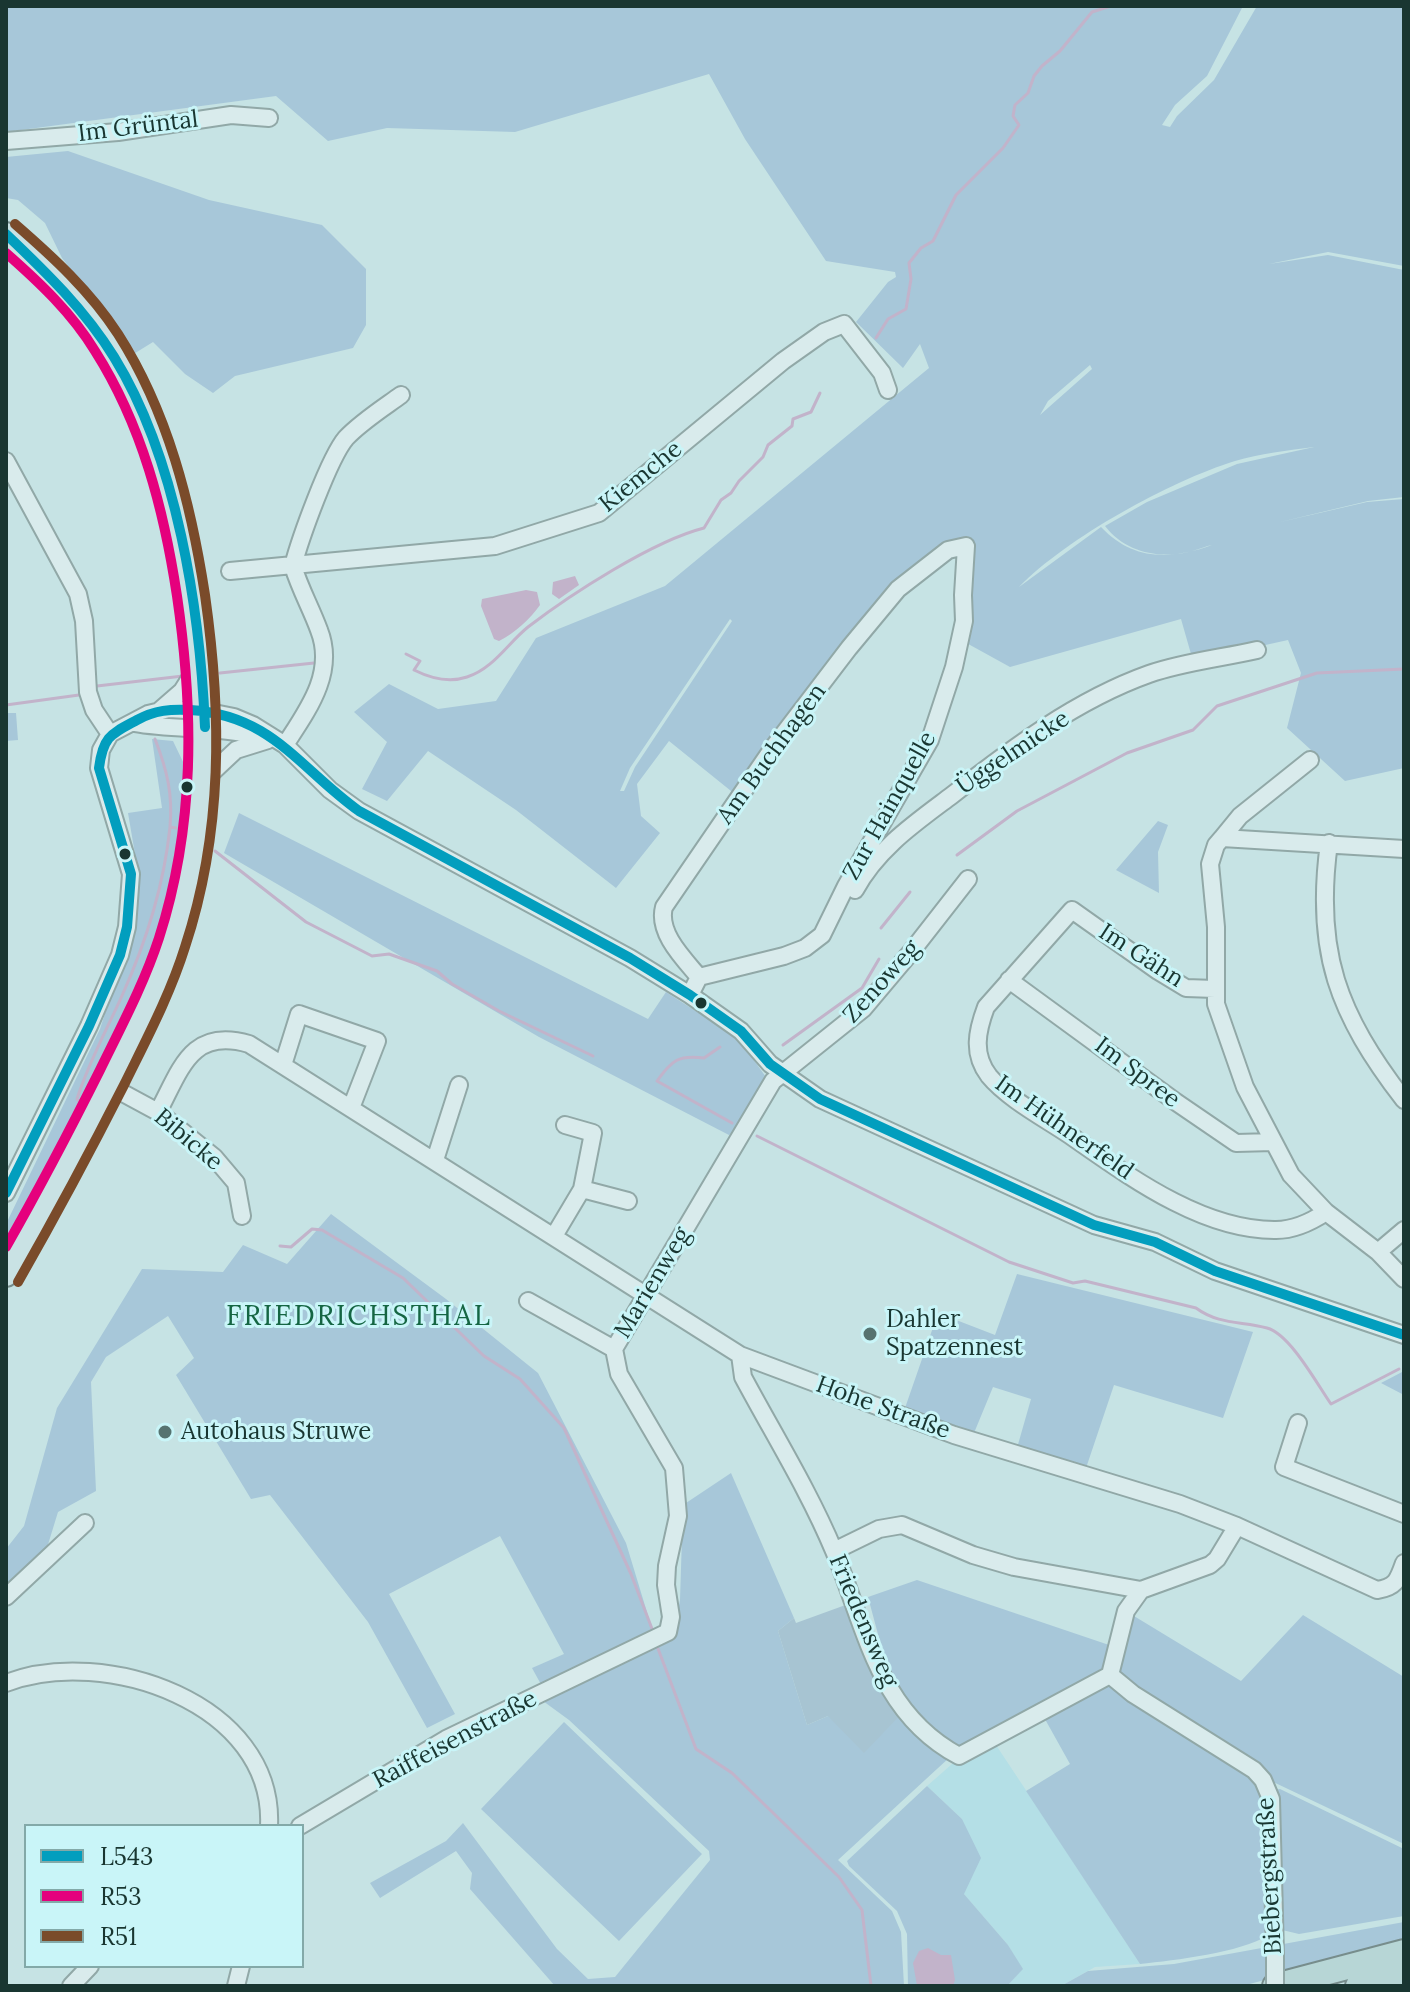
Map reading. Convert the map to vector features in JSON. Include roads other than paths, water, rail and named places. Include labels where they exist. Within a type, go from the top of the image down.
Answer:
[{"type":"highway","points":[[1275,1986],[1404,1952]]},
{"type":"highway","points":[[1358,1986],[1404,1975]]},
{"type":"main road","points":[[6,234],[46,269],[93,322],[117,359],[148,423],[164,463],[176,509],[200,664],[205,719],[199,836],[173,941],[151,996],[108,1085],[6,1275]]},
{"type":"street","name":"Im Grüntal","points":[[6,141],[118,132],[231,115],[269,118]]},
{"type":"street","name":"Kiemche","points":[[230,571],[495,546],[599,513],[783,361],[824,332],[844,324],[882,373],[888,390]]},
{"type":"street","points":[[204,780],[236,750],[277,743],[312,702],[324,665],[320,633],[293,566],[298,546],[334,456],[346,438],[401,395]]},
{"type":"street","points":[[6,461],[78,594],[84,621],[88,692],[94,710],[110,734]]},
{"type":"street","name":"Zur Hainquelle","points":[[822,935],[846,886],[930,740],[954,667],[964,621],[966,546]]},
{"type":"street","name":"Am Buchhagen","points":[[699,977],[667,934],[662,917],[664,907],[775,745],[898,589],[948,550],[966,546]]},
{"type":"street","name":"Üggelmicke","points":[[822,935],[835,926],[878,856],[903,832],[1019,743],[1105,693],[1150,673],[1257,650]]},
{"type":"street","points":[[6,1193],[89,1026],[120,955],[127,927],[131,874],[99,768],[101,750],[110,734],[159,711],[182,691],[200,664]]},
{"type":"street","points":[[159,711],[182,709],[227,729],[277,743],[359,811],[617,950],[690,995],[741,1031],[770,1064],[820,1099],[1094,1225],[1155,1242],[1215,1271],[1404,1335]]},
{"type":"street","points":[[134,723],[157,727],[205,719]]},
{"type":"street","points":[[1310,760],[1240,816],[1216,845],[1210,864],[1216,927],[1216,1004],[1245,1087],[1291,1175],[1326,1212],[1378,1252],[1404,1279]]},
{"type":"street","points":[[1222,838],[1404,849]]},
{"type":"street","points":[[1329,843],[1323,888],[1328,951],[1345,1008],[1383,1072],[1404,1100]]},
{"type":"street","name":"Zenoweg","points":[[783,1073],[863,1009],[968,879]]},
{"type":"street","name":"Im Gähn","points":[[1072,910],[1186,988],[1215,989]]},
{"type":"street","name":"Im Hühnerfeld","points":[[1072,910],[986,1007],[977,1040],[979,1056],[990,1077],[1017,1100],[1159,1194],[1222,1221],[1277,1231],[1310,1222],[1326,1212]]},
{"type":"street","points":[[690,995],[699,977],[784,956],[805,948],[822,935]]},
{"type":"street","name":"Im Spree","points":[[1009,980],[1236,1143],[1273,1142]]},
{"type":"street","points":[[283,1065],[299,1014],[377,1041],[351,1108]]},
{"type":"street","name":"Hohe Straße","points":[[158,1112],[189,1057],[199,1046],[230,1039],[249,1044],[740,1355],[954,1435],[1180,1504],[1237,1526],[1377,1590],[1391,1588],[1398,1581],[1404,1563]]},
{"type":"street","name":"Marienweg","points":[[613,1660],[668,1632],[671,1617],[666,1585],[667,1566],[678,1516],[674,1468],[619,1374],[614,1349],[773,1081],[783,1073]]},
{"type":"street","name":"Bibicke","points":[[108,1085],[158,1112],[214,1157],[236,1183],[242,1216]]},
{"type":"street","points":[[435,1160],[459,1085]]},
{"type":"street","points":[[554,1236],[582,1189],[593,1133],[565,1125]]},
{"type":"street","points":[[582,1189],[628,1201]]},
{"type":"street","points":[[1378,1252],[1404,1230]]},
{"type":"street","points":[[528,1301],[614,1349]]},
{"type":"street","name":"Friedensweg","points":[[740,1355],[743,1377],[834,1551],[881,1676],[898,1702],[935,1742],[959,1756],[1110,1675]]},
{"type":"street","points":[[1298,1423],[1284,1467],[1404,1514]]},
{"type":"street","points":[[6,1597],[85,1523]]},
{"type":"street","points":[[834,1551],[879,1529],[902,1525],[973,1555],[1014,1567],[1141,1590],[1210,1565],[1237,1526]]},
{"type":"street","points":[[1110,1675],[1126,1611],[1141,1590]]},
{"type":"street","name":"Raiffeisenstraße","points":[[303,1824],[446,1739],[613,1660]]},
{"type":"street","points":[[6,1683],[58,1672],[93,1671],[134,1679],[195,1703],[222,1720],[239,1737],[256,1763],[268,1798],[269,1824]]},
{"type":"street","name":"Biebergstraße","points":[[1110,1675],[1172,1720],[1254,1770],[1263,1780],[1271,1799],[1275,1986]]},
{"type":"street","points":[[71,1986],[88,1968]]},
{"type":"waterway","points":[[876,338],[888,319],[906,309],[911,279],[909,263],[921,248],[933,241],[956,195],[1003,148],[1019,125],[1013,116],[1015,105],[1028,93],[1034,76],[1060,51],[1092,12],[1111,6]]},
{"type":"waterway","points":[[406,654],[420,661],[414,670],[440,679],[460,679],[485,668],[528,627],[566,599],[637,556],[704,528],[721,500],[763,457],[768,445],[792,426],[793,419],[811,412],[820,393]]},
{"type":"waterway","points":[[220,673],[314,663]]},
{"type":"waterway","points":[[957,855],[1017,811],[1127,753],[1193,730],[1217,706],[1317,673],[1404,669]]},
{"type":"waterway","points":[[97,686],[183,676]]},
{"type":"waterway","points":[[6,705],[79,695]]},
{"type":"waterway","points":[[155,739],[168,782],[170,827],[176,828]]},
{"type":"waterway","points":[[83,1106],[77,1099],[81,1086],[130,978],[152,914],[170,827]]},
{"type":"waterway","points":[[215,851],[306,922],[372,956],[389,954],[437,971],[452,984],[499,1011],[593,1056]]},
{"type":"waterway","points":[[881,928],[910,892]]},
{"type":"waterway","points":[[783,1045],[862,988],[879,959]]},
{"type":"waterway","points":[[720,1047],[704,1058],[676,1060],[657,1081],[732,1123]]},
{"type":"waterway","points":[[757,1136],[1009,1262],[1073,1283],[1085,1281],[1196,1308],[1222,1320],[1276,1332],[1294,1349],[1331,1404],[1399,1369]]},
{"type":"waterway","points":[[280,1246],[291,1247],[312,1229],[322,1230],[403,1278],[484,1356],[520,1379],[564,1428],[631,1574],[654,1634]]},
{"type":"waterway","points":[[657,1646],[696,1749],[732,1773],[839,1877],[862,1910],[871,1986]]},
{"type":"place","name":"Dahler Spatzennest","points":[[870,1334]]},
{"type":"place","name":"Autohaus Struwe","points":[[165,1432]]},
{"type":"district","name":"FRIEDRICHSTHAL","points":[[359,1317]]}]
